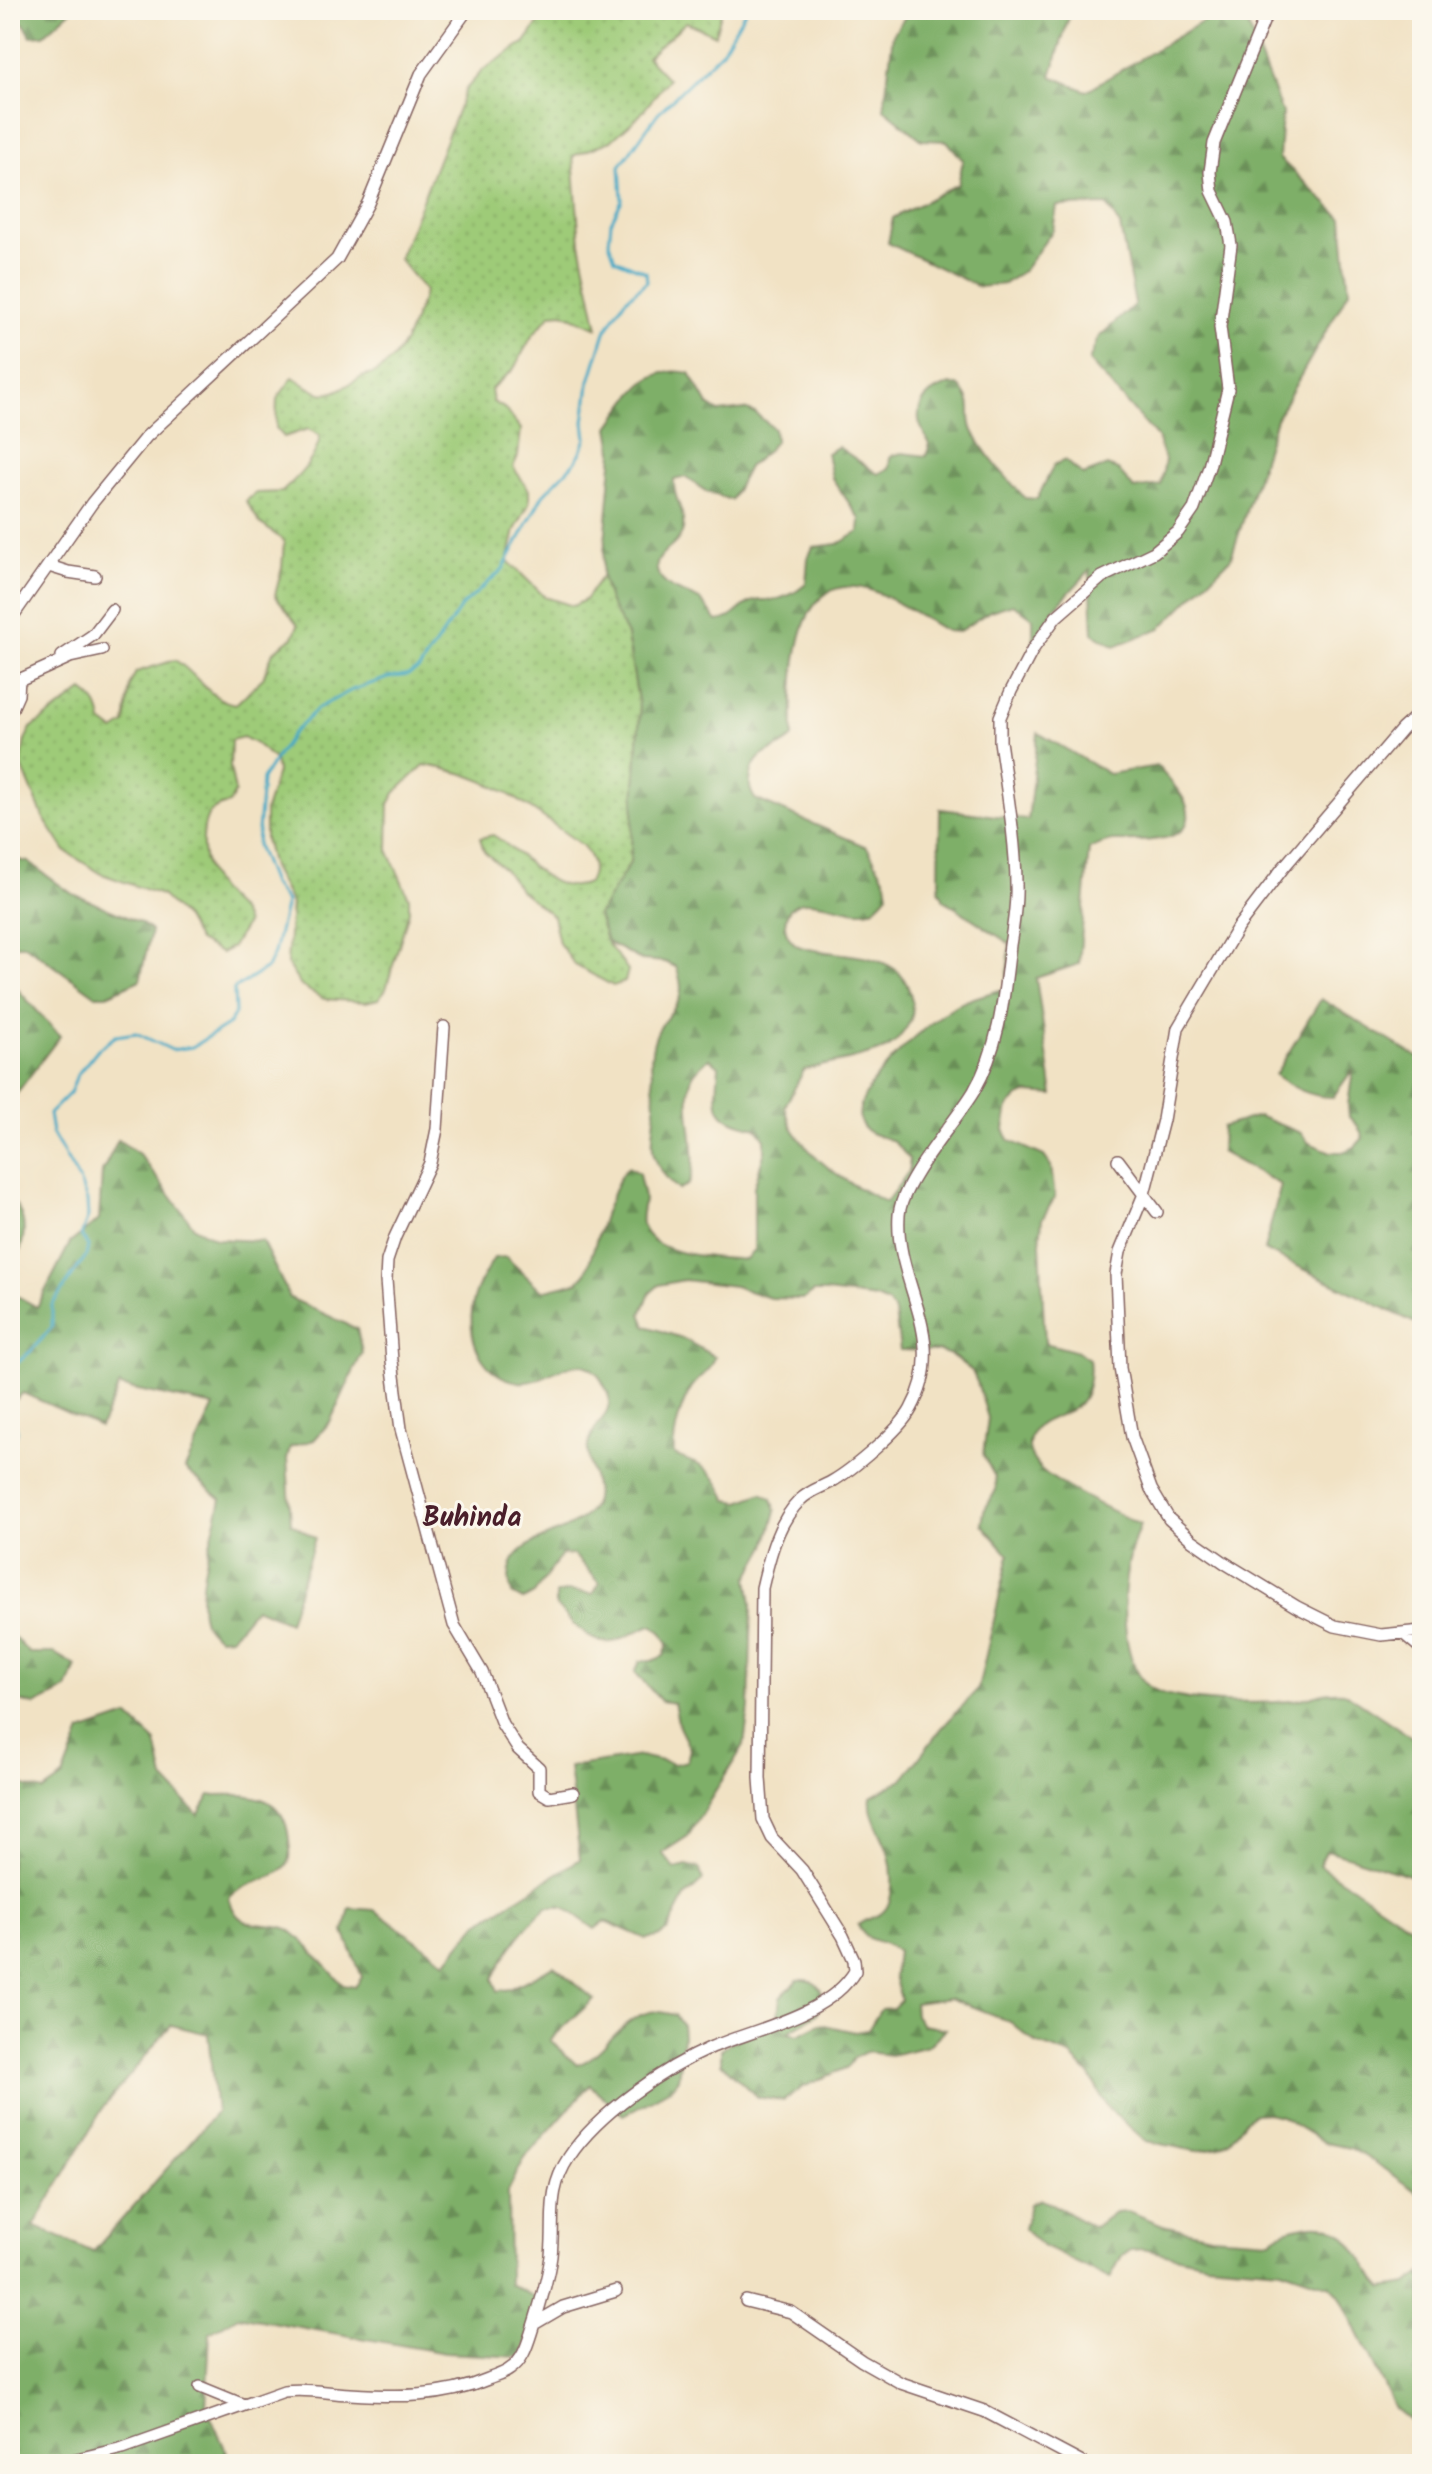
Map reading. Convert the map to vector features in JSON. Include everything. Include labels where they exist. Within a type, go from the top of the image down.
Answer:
[{"type":"street","points":[[10,620],[92,503],[146,437],[337,259],[368,203],[421,74],[467,10]]},
{"type":"street","points":[[56,2464],[123,2448],[284,2391],[310,2388],[348,2394],[449,2393],[510,2370],[521,2357],[534,2324],[551,2258],[552,2193],[562,2169],[580,2143],[658,2075],[710,2048],[802,2013],[841,1989],[855,1971],[851,1950],[836,1924],[794,1859],[772,1838],[763,1819],[760,1778],[762,1588],[784,1521],[800,1500],[834,1480],[899,1425],[911,1410],[924,1379],[926,1344],[900,1241],[899,1212],[908,1188],[975,1090],[994,1046],[1006,989],[1016,885],[1000,717],[1033,649],[1056,617],[1102,577],[1154,552],[1178,532],[1194,509],[1209,467],[1228,389],[1220,327],[1231,245],[1227,222],[1212,191],[1210,172],[1214,143],[1268,10]]},
{"type":"street","points":[[49,566],[95,576]]},
{"type":"street","points":[[52,664],[93,635],[112,610]]},
{"type":"street","points":[[10,713],[18,695],[15,682],[70,657],[102,650]]},
{"type":"street","points":[[1422,711],[1402,729],[1283,868],[1238,927],[1178,1028],[1163,1120],[1144,1194],[1120,1252],[1116,1274],[1120,1368],[1132,1437],[1151,1489],[1169,1519],[1192,1540],[1297,1607],[1335,1626],[1381,1635],[1422,1631]]},
{"type":"street","points":[[444,1027],[437,1129],[430,1163],[387,1261],[392,1361],[401,1429],[454,1625],[482,1672],[502,1724],[518,1749],[539,1768],[539,1791],[549,1797],[573,1793]]},
{"type":"street","points":[[1118,1160],[1157,1212]]},
{"type":"street","points":[[1404,1634],[1422,1649]]},
{"type":"street","points":[[534,2324],[563,2307],[616,2291]]},
{"type":"street","points":[[746,2301],[791,2312],[862,2361],[901,2383],[984,2411],[1084,2464]]},
{"type":"street","points":[[200,2387],[244,2405]]},
{"type":"green space","points":[[10,10],[72,10],[44,35],[31,36]]},
{"type":"green space","points":[[548,10],[722,10],[715,35],[686,22],[647,57],[668,79],[640,115],[611,141],[573,156],[580,243],[598,328],[563,313],[551,314],[532,336],[513,370],[491,389],[493,402],[504,408],[521,429],[518,456],[513,467],[529,490],[529,504],[515,530],[508,561],[545,597],[573,606],[585,600],[602,576],[609,601],[627,635],[640,712],[630,863],[598,916],[607,943],[628,970],[625,982],[613,986],[575,965],[559,943],[553,916],[520,890],[504,869],[484,851],[480,838],[493,835],[538,871],[562,885],[588,883],[593,868],[583,846],[527,806],[490,785],[470,776],[424,765],[395,793],[389,804],[388,850],[409,898],[409,911],[386,989],[378,999],[366,1002],[324,999],[301,986],[287,964],[291,904],[272,867],[265,839],[265,811],[277,772],[275,760],[243,737],[231,740],[230,767],[235,792],[229,804],[212,811],[205,822],[203,846],[208,871],[217,887],[239,910],[246,924],[232,947],[221,953],[198,941],[185,918],[161,895],[102,874],[65,851],[43,817],[21,764],[25,740],[31,728],[83,691],[97,704],[102,722],[114,731],[125,724],[130,684],[136,672],[175,660],[218,698],[236,704],[263,678],[273,652],[293,637],[298,625],[275,595],[282,568],[284,541],[260,523],[246,501],[256,493],[282,492],[311,459],[320,435],[308,429],[284,437],[276,428],[277,399],[293,377],[320,393],[340,390],[377,372],[402,346],[425,291],[399,259],[466,89],[483,70],[525,42]]},
{"type":"green space","points":[[910,10],[1071,10],[1051,76],[1086,91],[1222,10],[1242,10],[1282,113],[1279,158],[1342,218],[1349,291],[1276,419],[1231,558],[1161,628],[1115,646],[1093,633],[1090,570],[1053,610],[1033,649],[1033,618],[1013,604],[990,611],[958,632],[946,631],[870,590],[843,587],[824,596],[810,613],[801,636],[793,690],[793,737],[758,760],[750,784],[755,799],[867,847],[886,881],[888,894],[873,909],[860,911],[820,903],[797,904],[789,911],[785,928],[798,946],[862,957],[896,970],[910,994],[911,1019],[898,1039],[887,1048],[804,1070],[785,1106],[792,1127],[822,1163],[860,1189],[886,1202],[909,1171],[909,1159],[892,1141],[871,1133],[861,1123],[860,1110],[866,1094],[893,1059],[942,1015],[965,1001],[1006,988],[1010,944],[944,900],[939,889],[940,809],[1028,820],[1038,733],[1109,774],[1157,766],[1185,802],[1188,820],[1183,829],[1174,835],[1149,841],[1110,841],[1089,849],[1079,964],[1036,978],[1053,1095],[1028,1093],[1017,1098],[1008,1107],[1004,1130],[1010,1141],[1044,1156],[1051,1166],[1055,1197],[1042,1219],[1040,1244],[1045,1343],[1078,1352],[1089,1359],[1090,1371],[1082,1400],[1071,1410],[1035,1429],[1029,1449],[1035,1462],[1048,1475],[1140,1525],[1128,1564],[1125,1619],[1132,1660],[1146,1684],[1157,1691],[1194,1700],[1241,1703],[1282,1702],[1344,1692],[1422,1744],[1422,1879],[1327,1850],[1319,1865],[1422,1934],[1422,2196],[1350,2148],[1325,2143],[1281,2116],[1268,2113],[1255,2114],[1245,2121],[1220,2147],[1196,2151],[1146,2141],[1108,2108],[1089,2074],[1071,2056],[1036,2043],[1009,2021],[950,1998],[914,2003],[915,2015],[922,2025],[946,2029],[928,2046],[891,2055],[866,2052],[855,2057],[848,2067],[803,2087],[783,2101],[757,2097],[721,2063],[721,2050],[731,2042],[777,2023],[780,1998],[797,1980],[814,1983],[824,1997],[817,2014],[787,2033],[798,2035],[820,2024],[855,2032],[868,2030],[881,2009],[893,2008],[901,2000],[894,1976],[897,1951],[866,1936],[858,1925],[885,1909],[892,1887],[889,1855],[874,1819],[871,1797],[903,1779],[941,1729],[978,1689],[1009,1555],[982,1524],[984,1511],[996,1490],[995,1477],[983,1455],[988,1418],[972,1371],[951,1355],[939,1351],[900,1350],[895,1313],[888,1303],[876,1298],[814,1292],[804,1299],[770,1298],[734,1286],[684,1280],[659,1285],[650,1293],[641,1314],[646,1326],[682,1338],[715,1357],[684,1402],[676,1430],[674,1455],[707,1470],[728,1500],[740,1502],[762,1493],[772,1499],[776,1511],[766,1546],[748,1578],[752,1603],[749,1708],[744,1745],[688,1836],[662,1853],[675,1869],[687,1866],[699,1868],[703,1880],[685,1897],[668,1930],[658,1937],[646,1939],[605,1921],[595,1929],[564,1907],[547,1907],[516,1940],[493,1979],[498,1991],[510,1989],[554,1966],[594,1999],[550,2040],[577,2065],[596,2053],[629,2022],[650,2012],[675,2015],[682,2025],[683,2037],[678,2079],[670,2089],[623,2115],[590,2085],[525,2157],[508,2191],[509,2284],[541,2301],[521,2357],[445,2353],[238,2316],[210,2333],[206,2407],[232,2464],[10,2464],[10,1782],[43,1791],[63,1777],[81,1732],[128,1716],[156,1742],[164,1779],[198,1815],[210,1795],[251,1796],[272,1804],[280,1813],[289,1840],[289,1862],[278,1873],[249,1885],[229,1898],[234,1910],[247,1922],[290,1930],[343,1985],[355,1987],[362,1977],[344,1932],[350,1908],[374,1910],[446,1962],[477,1924],[580,1859],[569,1767],[640,1756],[675,1764],[687,1761],[690,1749],[679,1727],[674,1703],[661,1701],[635,1672],[640,1661],[652,1661],[664,1656],[668,1644],[662,1633],[652,1625],[607,1642],[591,1637],[576,1626],[556,1606],[556,1594],[569,1591],[593,1594],[600,1583],[574,1555],[562,1554],[534,1594],[523,1600],[512,1594],[509,1576],[512,1562],[521,1552],[574,1524],[592,1507],[596,1490],[588,1445],[608,1408],[605,1388],[595,1372],[586,1366],[575,1365],[530,1381],[504,1378],[492,1370],[476,1347],[471,1319],[477,1290],[494,1258],[506,1257],[542,1291],[578,1282],[586,1273],[605,1212],[620,1177],[628,1167],[639,1173],[644,1198],[642,1224],[658,1244],[687,1254],[746,1260],[754,1250],[754,1187],[765,1151],[765,1139],[757,1128],[724,1115],[717,1092],[719,1066],[709,1058],[693,1074],[689,1090],[693,1158],[689,1184],[679,1190],[664,1174],[653,1150],[655,1102],[651,1057],[659,1028],[679,999],[680,980],[676,967],[665,962],[641,960],[607,942],[598,915],[630,863],[640,712],[627,635],[609,601],[602,576],[613,451],[609,427],[642,385],[662,373],[675,371],[690,373],[708,405],[719,412],[744,409],[755,413],[774,429],[775,441],[748,467],[731,500],[707,492],[686,477],[674,480],[683,529],[660,559],[657,572],[671,587],[701,601],[717,621],[728,618],[751,602],[780,598],[799,590],[806,584],[808,558],[813,547],[838,544],[859,532],[860,519],[832,478],[827,453],[838,447],[878,474],[889,468],[890,456],[902,453],[926,456],[930,444],[921,426],[919,412],[925,399],[943,387],[958,385],[964,392],[968,398],[971,425],[978,440],[1025,498],[1037,499],[1054,465],[1065,460],[1083,475],[1107,466],[1118,470],[1134,489],[1161,485],[1165,460],[1157,437],[1089,361],[1098,338],[1135,304],[1120,226],[1107,205],[1057,206],[1053,230],[1024,270],[1004,284],[979,287],[888,243],[893,218],[958,184],[963,160],[947,141],[922,140],[884,109],[893,34]],"holes":[[[171,2025],[208,2034],[216,2113],[93,2252],[34,2226],[104,2106]]]},
{"type":"green space","points":[[10,858],[28,862],[71,893],[141,923],[151,931],[140,980],[107,995],[95,995],[25,945],[10,945]]},
{"type":"green space","points":[[10,981],[60,1036],[10,1102]]},
{"type":"green space","points":[[1321,999],[1422,1060],[1422,1317],[1415,1323],[1264,1250],[1281,1185],[1221,1152],[1222,1127],[1258,1116],[1301,1133],[1309,1143],[1331,1152],[1343,1152],[1355,1147],[1363,1138],[1358,1126],[1349,1117],[1353,1069],[1333,1097],[1302,1091],[1275,1075]]},
{"type":"green space","points":[[118,1140],[139,1154],[194,1227],[216,1239],[262,1241],[290,1298],[357,1329],[362,1353],[330,1422],[314,1440],[290,1447],[287,1459],[291,1523],[315,1538],[289,1622],[255,1608],[231,1637],[219,1638],[204,1622],[201,1606],[203,1576],[221,1499],[185,1469],[214,1406],[119,1386],[100,1427],[23,1393],[10,1405],[10,1292],[37,1307],[70,1243],[99,1220],[102,1172]]},
{"type":"green space","points":[[10,1199],[18,1208],[24,1228],[10,1282]]},
{"type":"green space","points":[[10,1633],[29,1653],[54,1653],[76,1666],[67,1689],[35,1705],[10,1699]]},
{"type":"green space","points":[[1041,2199],[1095,2227],[1115,2212],[1128,2211],[1163,2225],[1210,2236],[1271,2240],[1286,2230],[1320,2225],[1333,2228],[1343,2235],[1384,2288],[1408,2284],[1422,2273],[1422,2431],[1395,2408],[1339,2294],[1331,2286],[1281,2269],[1206,2263],[1143,2249],[1131,2250],[1121,2257],[1110,2279],[1042,2246],[1024,2229],[1030,2204]]},
{"type":"waterway","points":[[10,1369],[52,1327],[52,1305],[86,1256],[88,1246],[81,1235],[88,1217],[87,1201],[79,1180],[52,1133],[49,1114],[70,1093],[77,1075],[98,1049],[116,1036],[136,1033],[172,1050],[192,1047],[229,1024],[235,1013],[234,989],[267,968],[274,953],[286,902],[272,884],[257,845],[262,779],[292,734],[318,708],[352,690],[408,675],[419,669],[461,607],[503,569],[543,495],[575,462],[586,438],[584,422],[589,384],[605,332],[624,301],[647,281],[646,272],[615,259],[609,242],[611,222],[622,200],[620,166],[658,113],[722,51],[746,10]]},
{"type":"waterway","points":[[10,1405],[17,1431],[10,1451]]},
{"type":"district","name":"Buhinda","points":[[472,1518]]}]
